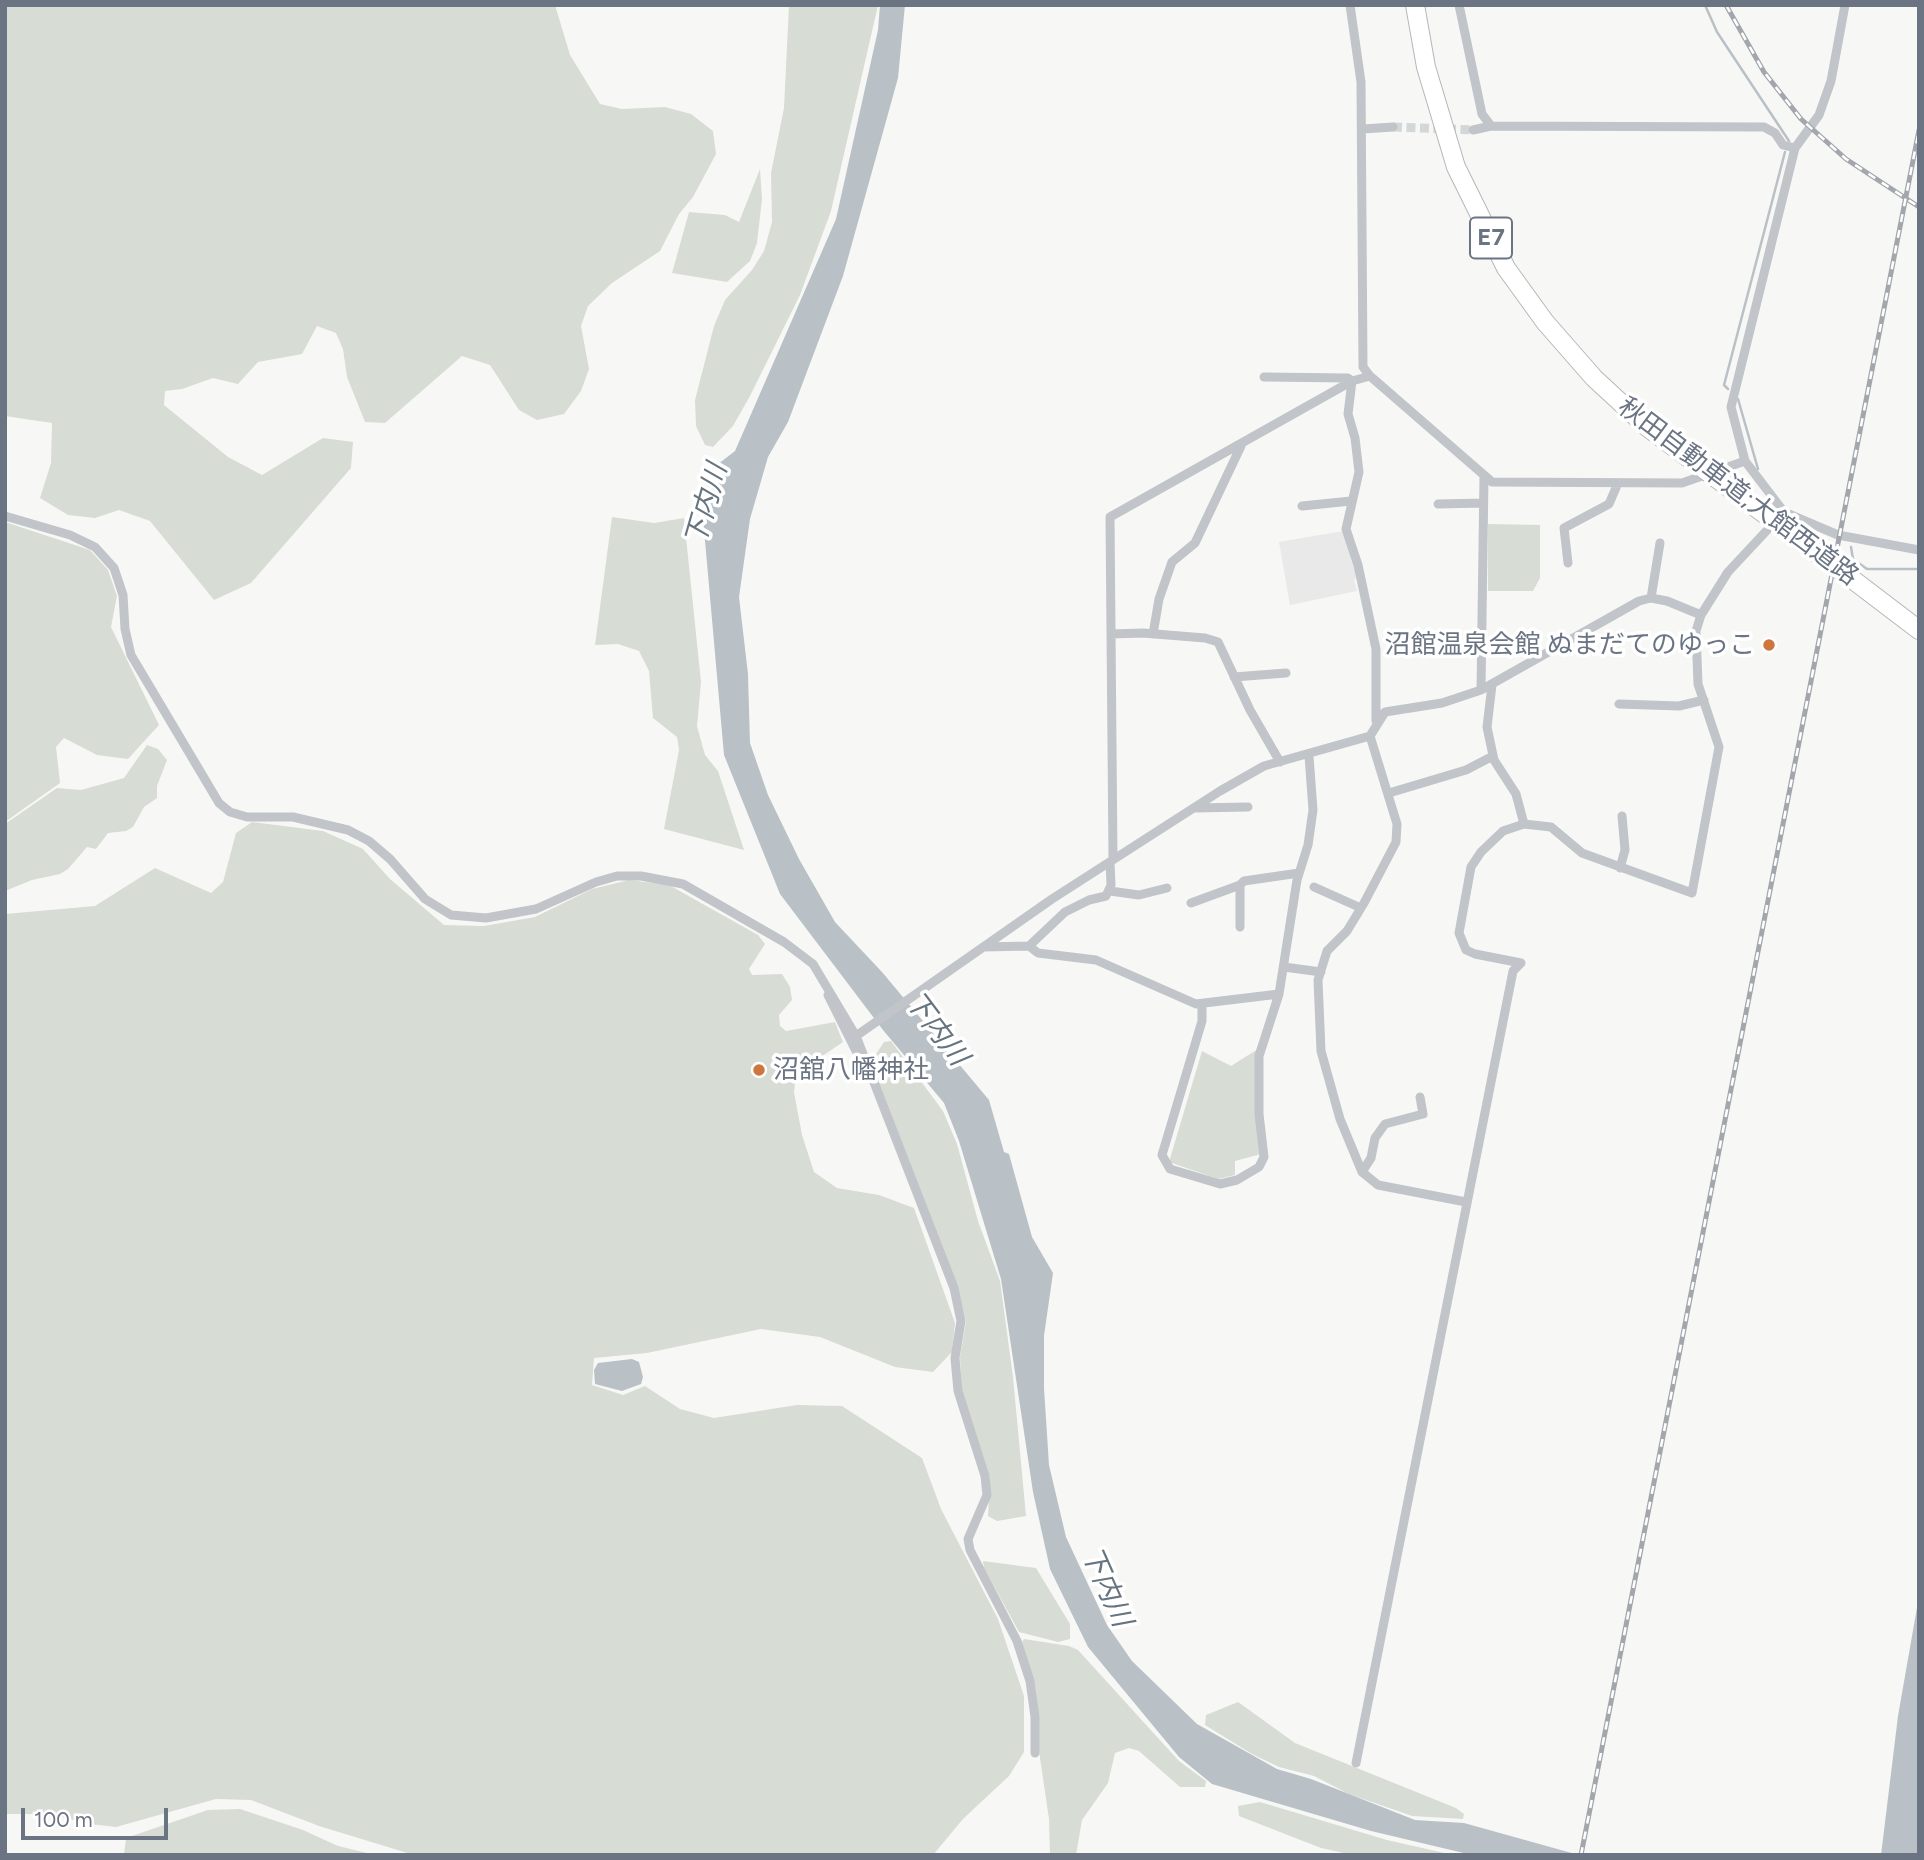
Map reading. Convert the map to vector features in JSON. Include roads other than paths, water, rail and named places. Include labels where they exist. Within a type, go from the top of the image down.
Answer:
[{"type":"highway","name":"秋田自動車道;大館西道路","points":[[1415,5],[1426,67],[1456,167],[1506,268],[1545,322],[1594,378],[1647,427],[1919,630]]},
{"type":"street","points":[[1350,5],[1361,82],[1363,367],[1370,376],[1492,482],[1682,483],[1745,461]]},
{"type":"street","points":[[1459,5],[1482,114],[1491,126]]},
{"type":"street","points":[[1845,5],[1831,81],[1819,115],[1795,148],[1731,407],[1745,461],[1784,512],[1838,536],[1919,550]]},
{"type":"street","points":[[1473,130],[1491,126],[1764,127],[1774,133],[1783,145],[1795,148]]},
{"type":"street","points":[[1363,129],[1392,127]]},
{"type":"street","points":[[1110,891],[1110,517],[1241,446],[1352,381],[1370,376]]},
{"type":"street","points":[[1264,377],[1348,378],[1352,381]]},
{"type":"street","points":[[1352,381],[1348,414],[1355,438],[1359,471],[1346,528],[1359,565],[1376,649],[1376,723]]},
{"type":"street","points":[[1153,634],[1159,599],[1172,562],[1195,543],[1241,446]]},
{"type":"street","points":[[1481,690],[1484,476]]},
{"type":"street","points":[[1568,563],[1564,528],[1609,504],[1618,483]]},
{"type":"street","points":[[1302,506],[1351,502]]},
{"type":"street","points":[[1438,504],[1483,503]]},
{"type":"street","points":[[1356,1763],[1513,971],[1521,962],[1466,950],[1459,933],[1471,867],[1480,852],[1503,831],[1524,824],[1551,827],[1582,853],[1692,893],[1720,747],[1704,700],[1695,661],[1701,615],[1728,572],[1784,512]]},
{"type":"street","points":[[5,516],[70,535],[94,547],[114,568],[123,595],[125,629],[131,655],[219,803],[230,812],[247,817],[293,817],[348,830],[369,841],[390,859],[425,899],[451,915],[486,918],[536,909],[596,882],[617,876],[641,876],[683,884],[798,951],[820,973],[861,1034],[954,1288],[961,1321],[955,1358],[958,1391],[986,1486],[982,1512],[968,1539],[970,1550],[1017,1641],[1030,1681],[1035,1717],[1035,1753]]},
{"type":"street","points":[[1651,598],[1660,543]]},
{"type":"street","points":[[1466,1202],[1378,1185],[1362,1172],[1340,1119],[1321,1051],[1317,1004],[1327,951],[1362,908],[1396,842],[1398,824],[1370,736],[1385,712],[1395,708],[1442,703],[1481,690],[1639,601],[1651,598],[1701,615]]},
{"type":"street","points":[[1111,634],[1153,634],[1205,638],[1218,642],[1280,762]]},
{"type":"street","points":[[1234,677],[1286,673]]},
{"type":"street","points":[[1492,685],[1486,727],[1493,757],[1516,794],[1524,824]]},
{"type":"street","points":[[1619,704],[1679,706],[1704,700]]},
{"type":"street","points":[[861,1034],[981,947],[1193,808],[1264,766],[1370,736]]},
{"type":"street","points":[[1202,1004],[1202,1021],[1161,1155],[1170,1169],[1220,1184],[1237,1180],[1259,1167],[1265,1157],[1259,1114],[1259,1056],[1279,995],[1299,873],[1313,810],[1309,755]]},
{"type":"street","points":[[1389,793],[1466,770],[1493,757]]},
{"type":"street","points":[[1193,808],[1248,807]]},
{"type":"street","points":[[1620,869],[1625,849],[1622,816]]},
{"type":"street","points":[[1191,903],[1240,886],[1249,878],[1299,873]]},
{"type":"street","points":[[1240,886],[1240,927]]},
{"type":"street","points":[[1314,887],[1362,908]]},
{"type":"street","points":[[1029,946],[1065,912],[1110,891],[1139,895],[1167,888]]},
{"type":"street","points":[[981,947],[1029,946],[1038,953],[1096,960],[1174,997],[1202,1004],[1279,995]]},
{"type":"street","points":[[1284,967],[1321,972]]},
{"type":"street","points":[[820,973],[832,1007],[857,1053]]},
{"type":"street","points":[[1362,1172],[1371,1158],[1375,1138],[1385,1124],[1423,1114],[1420,1097]]},
{"type":"water","name":"下内川","points":[[880,5],[905,5],[898,78],[843,276],[788,422],[768,457],[750,519],[739,597],[748,674],[750,743],[768,795],[799,859],[835,922],[882,972],[989,1100],[1004,1152],[1009,1154],[1032,1237],[1053,1273],[1044,1336],[1044,1388],[1049,1465],[1066,1537],[1107,1625],[1132,1661],[1197,1724],[1277,1769],[1311,1779],[1415,1820],[1464,1823],[1579,1855],[1472,1855],[1371,1831],[1212,1784],[1179,1757],[1088,1647],[1050,1569],[1033,1492],[1001,1279],[959,1141],[944,1103],[883,1030],[780,894],[724,755],[703,518],[703,481],[713,468],[735,451],[836,219],[878,30]]},
{"type":"water","points":[[632,1359],[639,1362],[643,1377],[641,1384],[622,1391],[595,1384],[594,1370],[598,1363]]},
{"type":"water","points":[[1919,1596],[1919,1855],[1881,1855],[1898,1716]]},
{"type":"waterway","points":[[1705,5],[1717,32],[1789,141]]},
{"type":"waterway","points":[[1728,389],[1724,385],[1785,152]]},
{"type":"waterway","points":[[1738,399],[1758,469]]},
{"type":"waterway","points":[[1801,530],[1815,539],[1832,544]]},
{"type":"waterway","points":[[1851,547],[1853,559],[1867,569],[1919,569]]},
{"type":"tunnel","points":[[1393,127],[1473,130]]},
{"type":"railway","points":[[1726,5],[1764,72],[1801,119],[1846,159],[1919,207]]},
{"type":"railway","points":[[1581,1855],[1919,130]]},
{"type":"place","name":"沼館温泉会館 ぬまだてのゆっこ","points":[[1769,645]]},
{"type":"place","name":"沼舘八幡神社","points":[[759,1070]]}]
